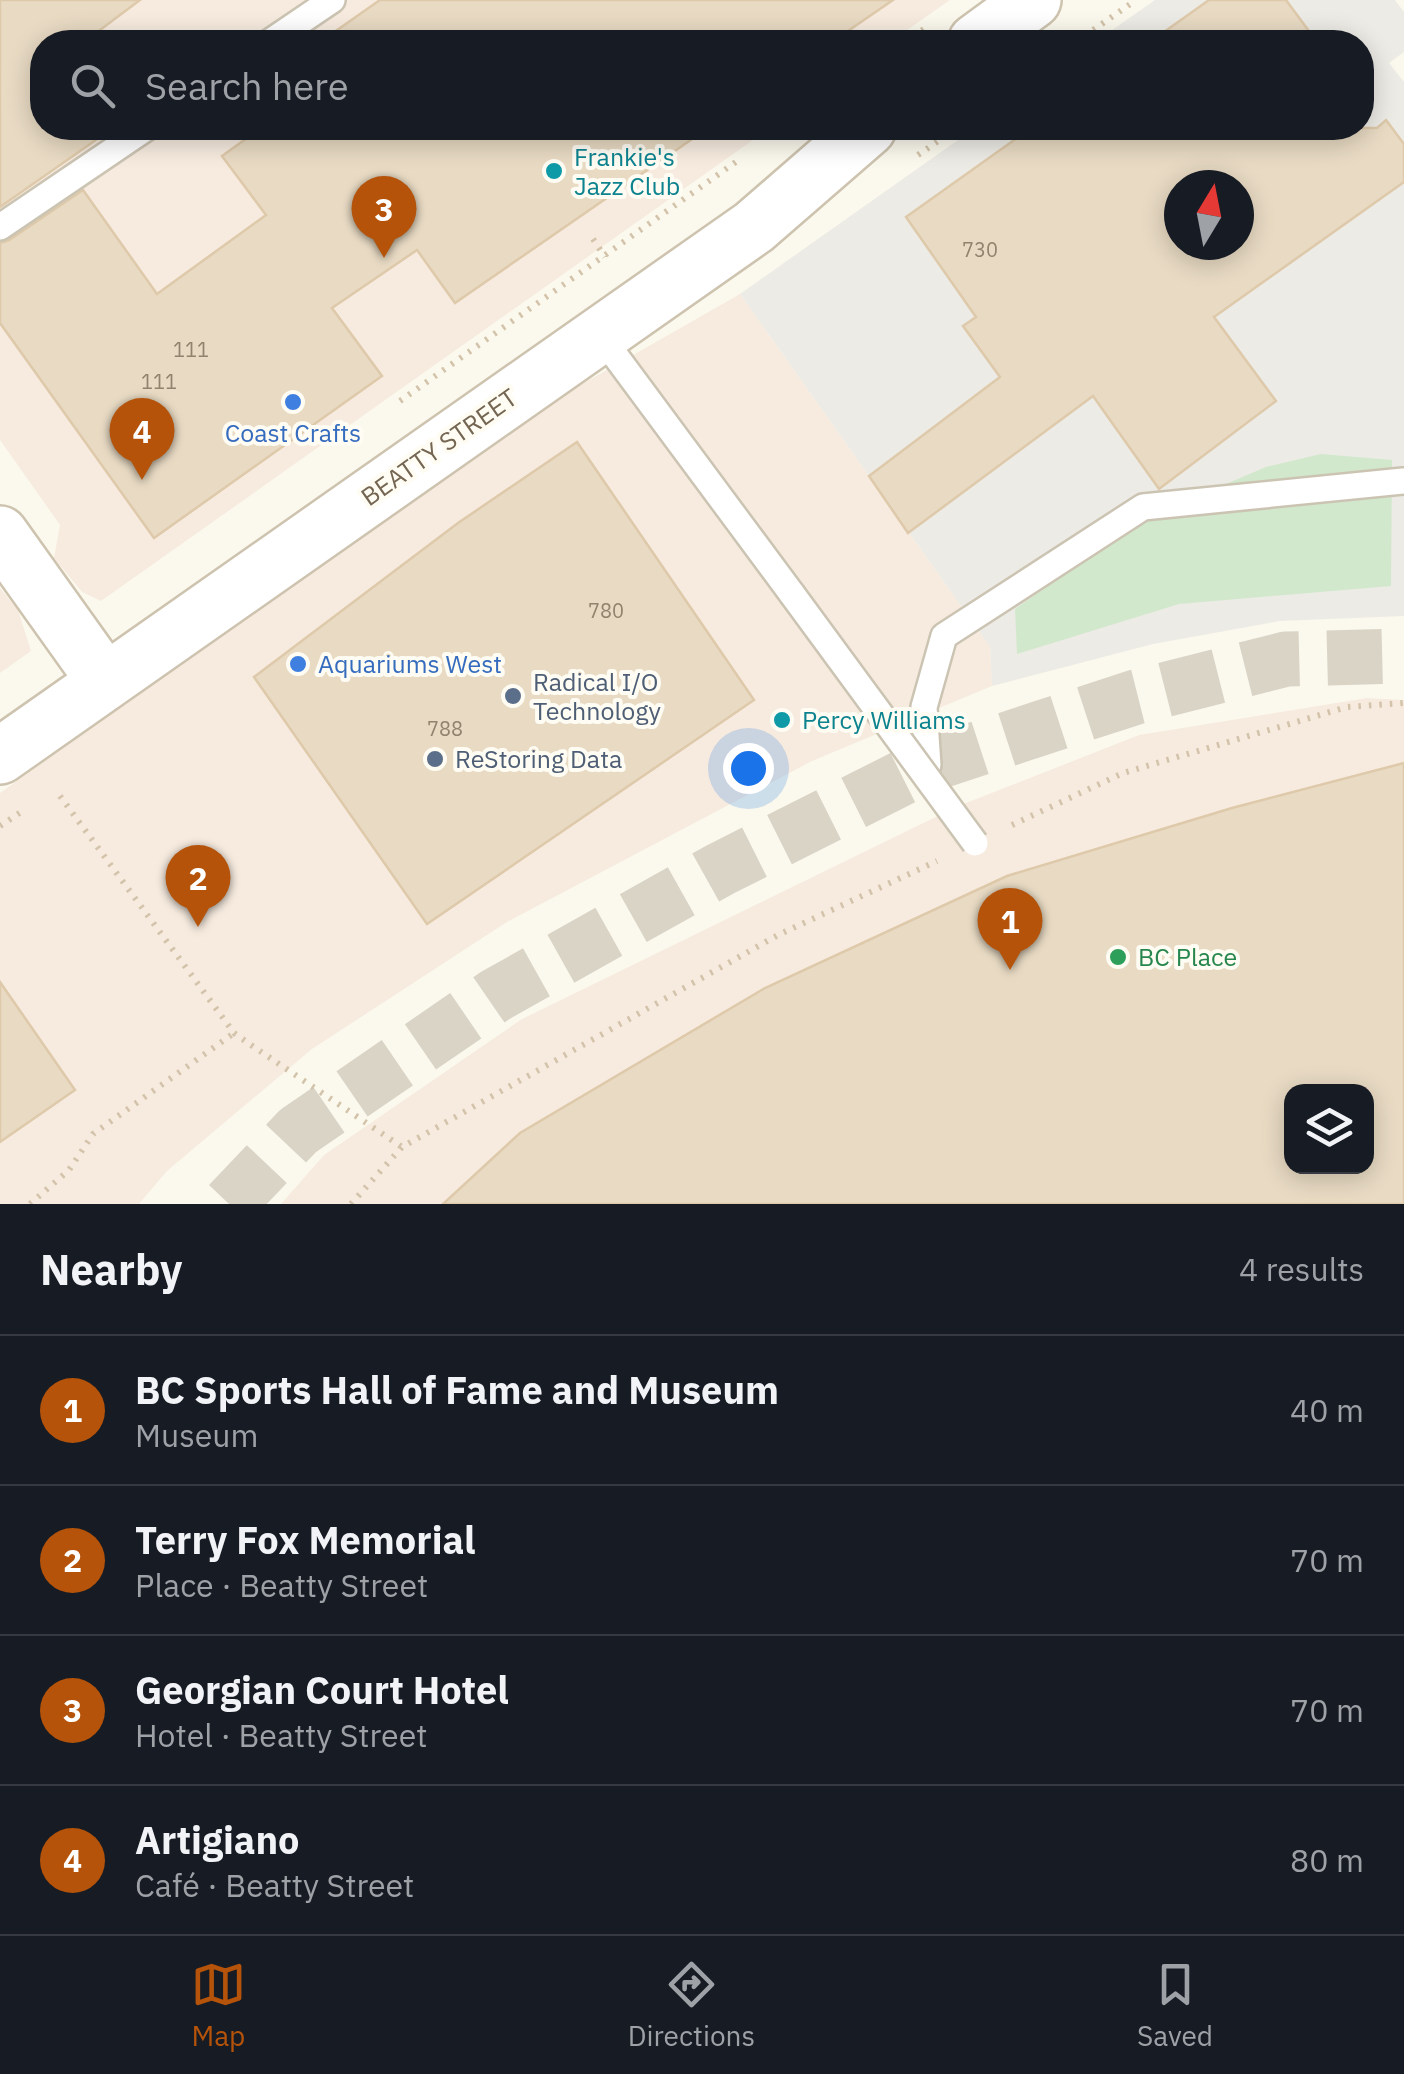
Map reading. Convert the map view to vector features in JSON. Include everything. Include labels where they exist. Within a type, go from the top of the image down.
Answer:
[{"type":"street","name":"BEATTY STREET","points":[[0,756],[754,227],[854,140]]},
{"type":"street","points":[[0,534],[105,681]]},
{"type":"lane","points":[[288,30],[332,0]]},
{"type":"lane","points":[[0,227],[128,140]]},
{"type":"lane","points":[[600,335],[975,842]]},
{"type":"lane","points":[[928,765],[924,707],[944,636],[1142,507],[1402,481]]},
{"type":"path","points":[[1093,30],[1136,0]]},
{"type":"path","points":[[404,398],[754,149]]},
{"type":"path","points":[[593,239],[612,266]]},
{"type":"path","points":[[351,1204],[402,1147],[778,935],[1123,773],[1347,707],[1404,703]]},
{"type":"path","points":[[60,796],[234,1033],[402,1147]]},
{"type":"path","points":[[30,1204],[69,1170],[93,1134],[234,1033]]},
{"type":"shaded area","points":[[0,0],[950,0],[907,30],[30,30],[30,140],[753,140],[101,601],[82,592],[54,558],[60,525],[0,440]]},
{"type":"shaded area","points":[[1155,0],[1395,0],[1404,12],[1404,52],[1389,63],[1404,82],[1404,616],[1280,621],[1153,644],[992,686],[990,647],[740,294],[958,140],[1374,140],[1374,30],[1112,30]]},
{"type":"shaded area","points":[[740,294],[990,647],[992,686],[812,761],[507,922],[312,1049],[167,1171],[139,1204],[0,1204],[0,793],[549,403]]},
{"type":"shaded area","points":[[0,588],[18,610],[31,651],[0,673]]},
{"type":"shaded area","name":"BC Place","points":[[1367,698],[1404,700],[1404,1204],[281,1204],[324,1155],[522,1019],[956,807],[1139,735]]},
{"type":"green space","points":[[1321,454],[1392,460],[1391,586],[1179,604],[1017,654],[1015,609],[1146,518],[1266,467]]},
{"type":"building","points":[[0,0],[140,0],[100,30],[30,30],[30,140],[96,140],[0,207]]},
{"type":"building","points":[[380,0],[893,0],[849,30],[337,30]]},
{"type":"building","points":[[1209,0],[1286,0],[1308,30],[1167,30]]},
{"type":"building","points":[[1386,120],[1404,144],[1404,182],[1214,317],[1276,401],[1159,489],[1093,396],[908,533],[869,476],[1000,377],[963,326],[976,317],[906,217],[1014,140],[1374,140],[1374,128]]},
{"type":"building","points":[[244,140],[691,140],[455,303],[417,250],[332,308],[382,376],[154,538],[0,323],[0,243],[83,190],[157,294],[266,215],[222,156]]},
{"type":"building","points":[[577,442],[754,700],[427,924],[254,677],[458,523]]},
{"type":"building","name":"BC Place","points":[[1404,763],[1404,1204],[443,1204],[520,1133],[765,988],[1007,876],[1232,808]]},
{"type":"building","points":[[0,982],[75,1090],[0,1142]]},
{"type":"tunnel","points":[[229,1204],[298,1131],[496,995],[721,869],[928,765],[1136,697],[1286,659],[1404,656]]},
{"type":"place","name":"Frankie's Jazz Club","points":[[554,171]]},
{"type":"place","name":"Georgian Court Hotel","points":[[384,258]]},
{"type":"place","name":"Coast Crafts","points":[[293,402]]},
{"type":"place","name":"Artigiano","points":[[142,480]]},
{"type":"place","name":"Aquariums West","points":[[298,664]]},
{"type":"place","name":"Radical I/O Technology","points":[[513,696]]},
{"type":"place","name":"Percy Williams","points":[[782,720]]},
{"type":"place","name":"ReStoring Data","points":[[435,759]]},
{"type":"place","name":"Terry Fox Memorial","points":[[198,927]]},
{"type":"place","name":"BC Place","points":[[1118,957]]},
{"type":"place","name":"BC Sports Hall of Fame and Museum","points":[[1010,970]]}]
